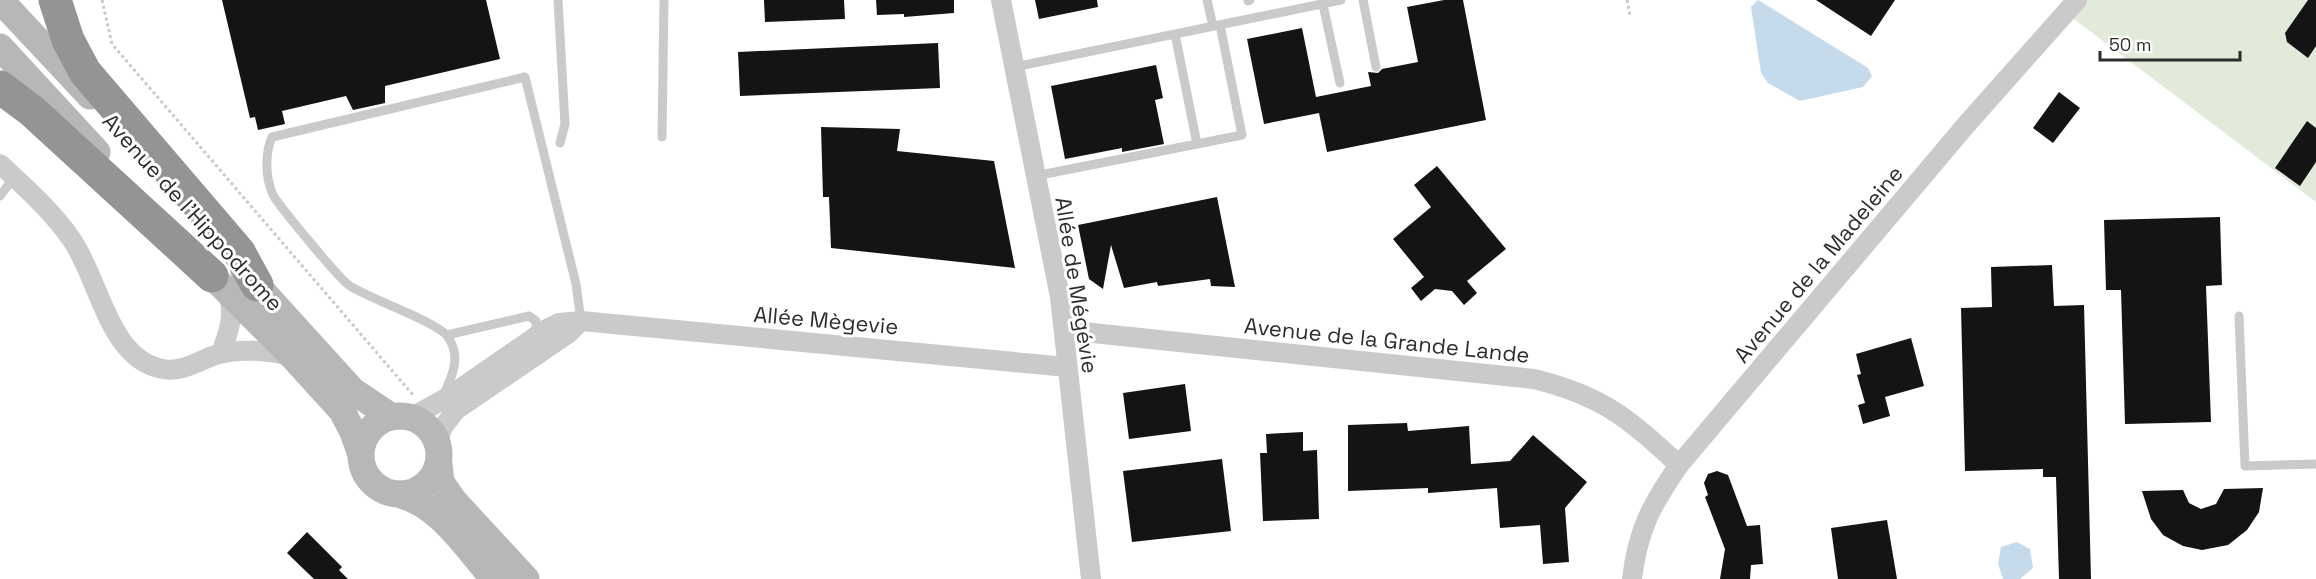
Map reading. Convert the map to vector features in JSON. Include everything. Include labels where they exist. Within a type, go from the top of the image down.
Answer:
[{"type":"highway","points":[[0,87],[32,111],[232,284],[239,252],[85,72],[68,40],[55,0]]},
{"type":"main road","name":"Avenue de l'Hippodrome","points":[[0,0],[95,102],[232,284],[348,419],[361,455]]},
{"type":"main road","name":"Avenue de l'Hippodrome","points":[[0,47],[232,284],[353,391],[418,412]]},
{"type":"main road","points":[[494,579],[432,509],[418,500],[381,490],[372,483],[362,465],[361,455],[363,442],[370,430],[380,422],[418,412],[438,453],[441,482],[454,501],[526,579]]},
{"type":"main road","points":[[401,495],[414,492],[434,476],[438,453]]},
{"type":"street","name":"Allée de Mégévie","points":[[1001,0],[1064,330],[1091,579]]},
{"type":"street","name":"Avenue de la Madeleine","points":[[1632,579],[1636,544],[1645,520],[1679,465],[1966,125],[2077,0]]},
{"type":"street","points":[[7,171],[73,242],[90,272],[119,339],[136,360],[166,370],[185,368],[221,353],[272,352],[292,356]]},
{"type":"street","points":[[221,353],[231,326],[232,284]]},
{"type":"street","points":[[438,453],[442,427],[456,410],[570,333],[581,321]]},
{"type":"street","name":"Allée Mègevie","points":[[418,412],[559,323],[581,321],[1067,367]]},
{"type":"street","name":"Avenue de la Grande Lande","points":[[1064,330],[1534,379],[1588,395],[1608,406],[1633,423],[1679,465]]},
{"type":"lane","points":[[558,0],[565,124],[560,143]]},
{"type":"lane","points":[[662,137],[664,0]]},
{"type":"lane","points":[[1035,176],[1242,135],[1216,26],[1207,0]]},
{"type":"lane","points":[[1014,67],[1341,0]]},
{"type":"lane","points":[[1363,0],[1376,67]]},
{"type":"lane","points":[[1323,2],[1340,83]]},
{"type":"lane","points":[[1175,34],[1197,144]]},
{"type":"lane","points":[[418,412],[454,369],[456,353],[447,336],[349,286],[333,268],[273,194],[265,153],[272,137],[525,77],[576,284],[581,321]]},
{"type":"lane","points":[[0,196],[7,171]]},
{"type":"lane","points":[[447,336],[516,317],[529,316],[536,321],[536,336]]},
{"type":"lane","points":[[2239,316],[2245,466],[2316,464]]},
{"type":"path","points":[[102,0],[112,44],[403,386],[418,412]]},
{"type":"path","points":[[1627,0],[1630,15]]},
{"type":"green space","points":[[2077,0],[2316,0],[2316,202],[2066,13]]},
{"type":"water","points":[[1758,0],[1868,68],[1872,76],[1863,87],[1800,101],[1768,83],[1761,73],[1751,7]]},
{"type":"water","points":[[2017,542],[2030,549],[2033,568],[2020,579],[2003,579],[1998,564],[2001,547]]},
{"type":"building","points":[[222,0],[486,0],[500,59],[385,86],[385,103],[353,110],[346,96],[282,111],[285,124],[258,130],[255,117],[250,118]]},
{"type":"building","points":[[764,0],[844,0],[845,19],[765,22]]},
{"type":"building","points":[[876,0],[954,0],[954,13],[904,17],[904,14],[877,15]]},
{"type":"building","points":[[1035,0],[1097,0],[1098,7],[1039,19]]},
{"type":"building","points":[[1444,0],[1463,0],[1486,120],[1327,152],[1319,113],[1264,124],[1247,39],[1302,28],[1316,97],[1371,86],[1368,72],[1378,73],[1382,69],[1418,62],[1407,7]]},
{"type":"building","points":[[1816,0],[1895,0],[1871,36]]},
{"type":"building","points":[[2308,0],[2316,0],[2316,46],[2308,58],[2287,42],[2285,33]]},
{"type":"building","points":[[938,43],[940,88],[740,96],[738,52]]},
{"type":"building","points":[[1156,65],[1163,98],[1155,100],[1164,144],[1122,152],[1122,148],[1065,159],[1051,86]]},
{"type":"building","points":[[2059,92],[2080,108],[2053,143],[2033,128]]},
{"type":"building","points":[[2307,121],[2316,128],[2316,162],[2300,186],[2275,168]]},
{"type":"building","points":[[821,127],[900,129],[897,151],[994,161],[1015,268],[831,248],[829,197],[823,197]]},
{"type":"building","points":[[1437,166],[1506,249],[1467,281],[1477,293],[1464,305],[1452,291],[1435,289],[1421,301],[1411,288],[1424,277],[1393,239],[1431,207],[1414,185]]},
{"type":"building","points":[[1217,197],[1235,287],[1211,286],[1210,279],[1158,286],[1157,282],[1124,288],[1111,245],[1103,289],[1089,279],[1078,225]]},
{"type":"building","points":[[2220,217],[2222,285],[2206,286],[2211,422],[2125,424],[2121,290],[2106,290],[2104,220]]},
{"type":"building","points":[[2052,265],[2054,306],[2084,305],[2091,579],[2059,579],[2056,477],[2043,477],[2043,469],[1965,471],[1961,308],[1992,307],[1991,267]]},
{"type":"building","points":[[1911,338],[1924,386],[1885,397],[1890,416],[1863,424],[1858,405],[1865,403],[1857,375],[1861,374],[1856,354]]},
{"type":"building","points":[[1185,384],[1191,431],[1129,439],[1123,393]]},
{"type":"building","points":[[1407,423],[1408,431],[1469,426],[1471,464],[1510,461],[1533,435],[1587,482],[1565,508],[1569,562],[1543,564],[1540,525],[1500,528],[1497,488],[1428,493],[1428,488],[1348,491],[1348,425]]},
{"type":"building","points":[[1303,432],[1303,451],[1317,450],[1319,519],[1263,521],[1260,453],[1267,453],[1266,434]]},
{"type":"building","points":[[1222,459],[1231,531],[1132,542],[1123,471]]},
{"type":"building","points":[[1717,471],[1728,475],[1747,526],[1760,525],[1763,564],[1751,565],[1750,579],[1720,579],[1725,549],[1705,497],[1708,495],[1704,483],[1708,474]]},
{"type":"building","points":[[2263,488],[2259,512],[2247,530],[2228,545],[2202,550],[2183,546],[2163,535],[2151,519],[2142,491],[2183,490],[2189,503],[2201,509],[2216,504],[2224,489]]},
{"type":"building","points":[[1887,520],[1897,579],[1838,579],[1831,528]]},
{"type":"building","points":[[307,532],[342,567],[339,570],[348,579],[314,579],[287,553]]}]
